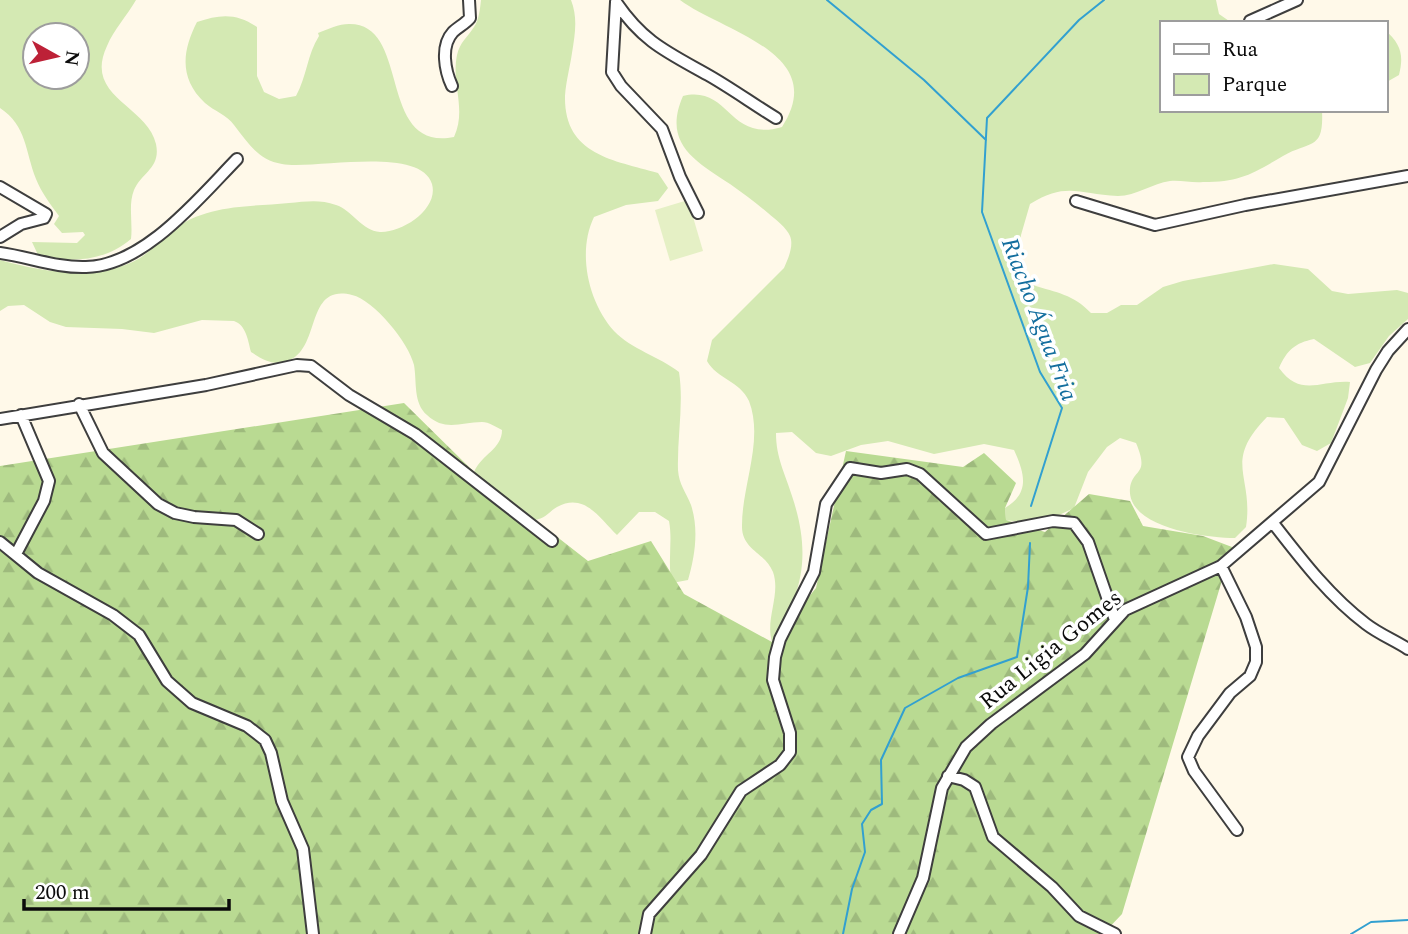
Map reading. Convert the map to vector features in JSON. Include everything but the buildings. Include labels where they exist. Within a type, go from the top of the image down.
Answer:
[{"type":"street","points":[[452,86],[445,68],[448,42],[454,31],[470,18],[469,0]]},
{"type":"street","points":[[1252,21],[1297,0]]},
{"type":"street","points":[[615,1],[629,22],[659,49],[710,76],[776,118]]},
{"type":"street","points":[[615,1],[612,72],[621,86],[662,129],[680,177],[698,213]]},
{"type":"street","points":[[0,253],[76,267],[106,265],[122,259],[166,229],[237,159]]},
{"type":"street","points":[[1076,201],[1155,225],[1235,207],[1408,176]]},
{"type":"street","points":[[0,187],[46,214],[44,218],[21,224],[0,237]]},
{"type":"street","name":"Rua Ligia Gomes","points":[[899,934],[923,878],[937,806],[948,776],[978,735],[1084,653],[1125,610],[1221,566],[1324,476],[1376,370],[1388,351],[1408,329]]},
{"type":"street","points":[[0,419],[206,385],[297,365],[312,366],[349,395],[415,434],[552,541]]},
{"type":"street","points":[[79,404],[103,453],[158,504],[175,513],[194,517],[236,520],[258,534]]},
{"type":"street","points":[[16,554],[44,501],[48,481],[20,415]]},
{"type":"street","points":[[645,934],[649,914],[701,855],[741,791],[780,765],[790,752],[790,733],[773,680],[775,657],[780,639],[814,572],[825,504],[850,468],[881,472],[913,470],[986,534],[1053,521],[1074,523],[1088,542],[1115,620]]},
{"type":"street","points":[[1273,523],[1313,573],[1349,609],[1367,625],[1408,649]]},
{"type":"street","points":[[0,542],[38,573],[113,615],[139,635],[167,681],[192,704],[247,726],[265,740],[271,753],[282,801],[303,849],[313,934]]},
{"type":"street","points":[[1221,566],[1246,617],[1256,647],[1256,662],[1250,676],[1230,694],[1198,736],[1188,757],[1194,771],[1237,830]]},
{"type":"street","points":[[948,776],[964,780],[975,787],[989,831],[1001,846],[1052,887],[1079,916],[1115,934]]},
{"type":"green space","points":[[0,0],[136,0],[110,40],[102,63],[103,77],[110,89],[141,119],[156,144],[156,159],[137,184],[132,196],[131,239],[121,247],[99,256],[75,260],[39,257],[32,242],[77,243],[85,235],[83,232],[62,233],[54,224],[59,216],[38,184],[24,140],[9,115],[0,108]]},
{"type":"green space","points":[[481,0],[571,0],[575,13],[575,33],[565,96],[567,116],[573,131],[582,143],[594,152],[658,173],[668,188],[658,201],[626,205],[594,217],[586,246],[586,261],[598,306],[614,331],[629,343],[679,372],[681,396],[678,470],[691,505],[695,533],[688,580],[672,583],[669,521],[655,512],[639,512],[617,535],[591,509],[576,503],[567,503],[544,517],[533,520],[474,472],[499,442],[502,430],[485,422],[447,425],[427,415],[419,405],[414,365],[405,345],[380,314],[352,295],[337,294],[326,299],[319,308],[305,346],[297,356],[280,363],[267,361],[251,352],[244,329],[234,321],[202,320],[154,333],[66,327],[50,322],[24,305],[8,306],[0,311],[0,260],[52,271],[107,270],[140,258],[185,222],[213,211],[243,206],[318,201],[342,208],[374,231],[389,231],[408,224],[424,210],[433,193],[432,184],[423,172],[408,165],[387,162],[297,165],[266,159],[254,150],[231,122],[197,94],[187,74],[188,44],[197,22],[228,16],[250,22],[257,27],[257,76],[264,92],[279,99],[296,96],[318,33],[345,24],[368,29],[381,43],[403,108],[414,126],[430,136],[454,137],[459,116],[457,55],[477,21]]},
{"type":"green space","points":[[680,0],[1216,0],[1219,14],[1229,21],[1160,21],[1160,112],[1322,112],[1318,138],[1236,179],[1216,182],[1170,181],[1118,196],[1064,191],[1043,197],[1030,204],[1021,235],[1018,263],[1033,285],[1071,298],[1091,313],[1107,313],[1121,305],[1137,305],[1163,287],[1183,281],[1274,264],[1308,269],[1332,291],[1348,294],[1397,290],[1408,293],[1408,319],[1389,336],[1370,363],[1355,367],[1314,339],[1297,345],[1285,356],[1279,368],[1295,383],[1312,386],[1350,382],[1348,398],[1331,443],[1317,451],[1302,445],[1284,418],[1267,417],[1254,433],[1243,458],[1246,527],[1235,538],[1188,533],[1170,528],[1141,513],[1132,502],[1130,488],[1141,466],[1140,454],[1136,443],[1120,438],[1107,447],[1088,472],[1074,508],[1028,523],[1006,520],[1005,508],[1018,496],[1023,482],[1021,467],[1014,450],[984,444],[934,454],[888,441],[861,445],[831,456],[816,453],[792,432],[776,433],[779,458],[798,517],[802,554],[797,589],[783,624],[772,642],[770,625],[775,589],[773,572],[745,540],[742,525],[753,447],[753,416],[745,394],[707,361],[712,340],[784,268],[791,240],[786,230],[774,218],[695,159],[680,139],[677,127],[683,96],[699,95],[711,98],[750,127],[764,130],[782,127],[793,102],[792,80],[782,63],[765,48]]},
{"type":"green space","points":[[1387,32],[1400,50],[1399,75],[1387,82]]},
{"type":"green space","points":[[688,200],[703,251],[670,261],[655,210]]},
{"type":"green space","points":[[404,403],[474,472],[588,561],[651,541],[684,594],[772,642],[816,588],[846,451],[963,467],[984,453],[1016,483],[1005,508],[1006,520],[1045,532],[1089,494],[1130,501],[1143,526],[1203,536],[1232,547],[1122,914],[1103,934],[0,934],[0,466]]},
{"type":"waterway","name":"Riacho Água Fria","points":[[827,0],[924,80],[986,140]]},
{"type":"waterway","name":"Riacho Água Fria","points":[[1031,506],[1062,408],[1040,372],[982,212],[987,118],[1079,20],[1104,0]]},
{"type":"waterway","name":"Riacho Água Fria","points":[[843,934],[852,889],[865,852],[862,824],[871,810],[882,804],[881,760],[905,708],[958,678],[1017,657],[1028,587],[1030,543]]},
{"type":"waterway","points":[[1351,934],[1371,922],[1408,920]]}]
